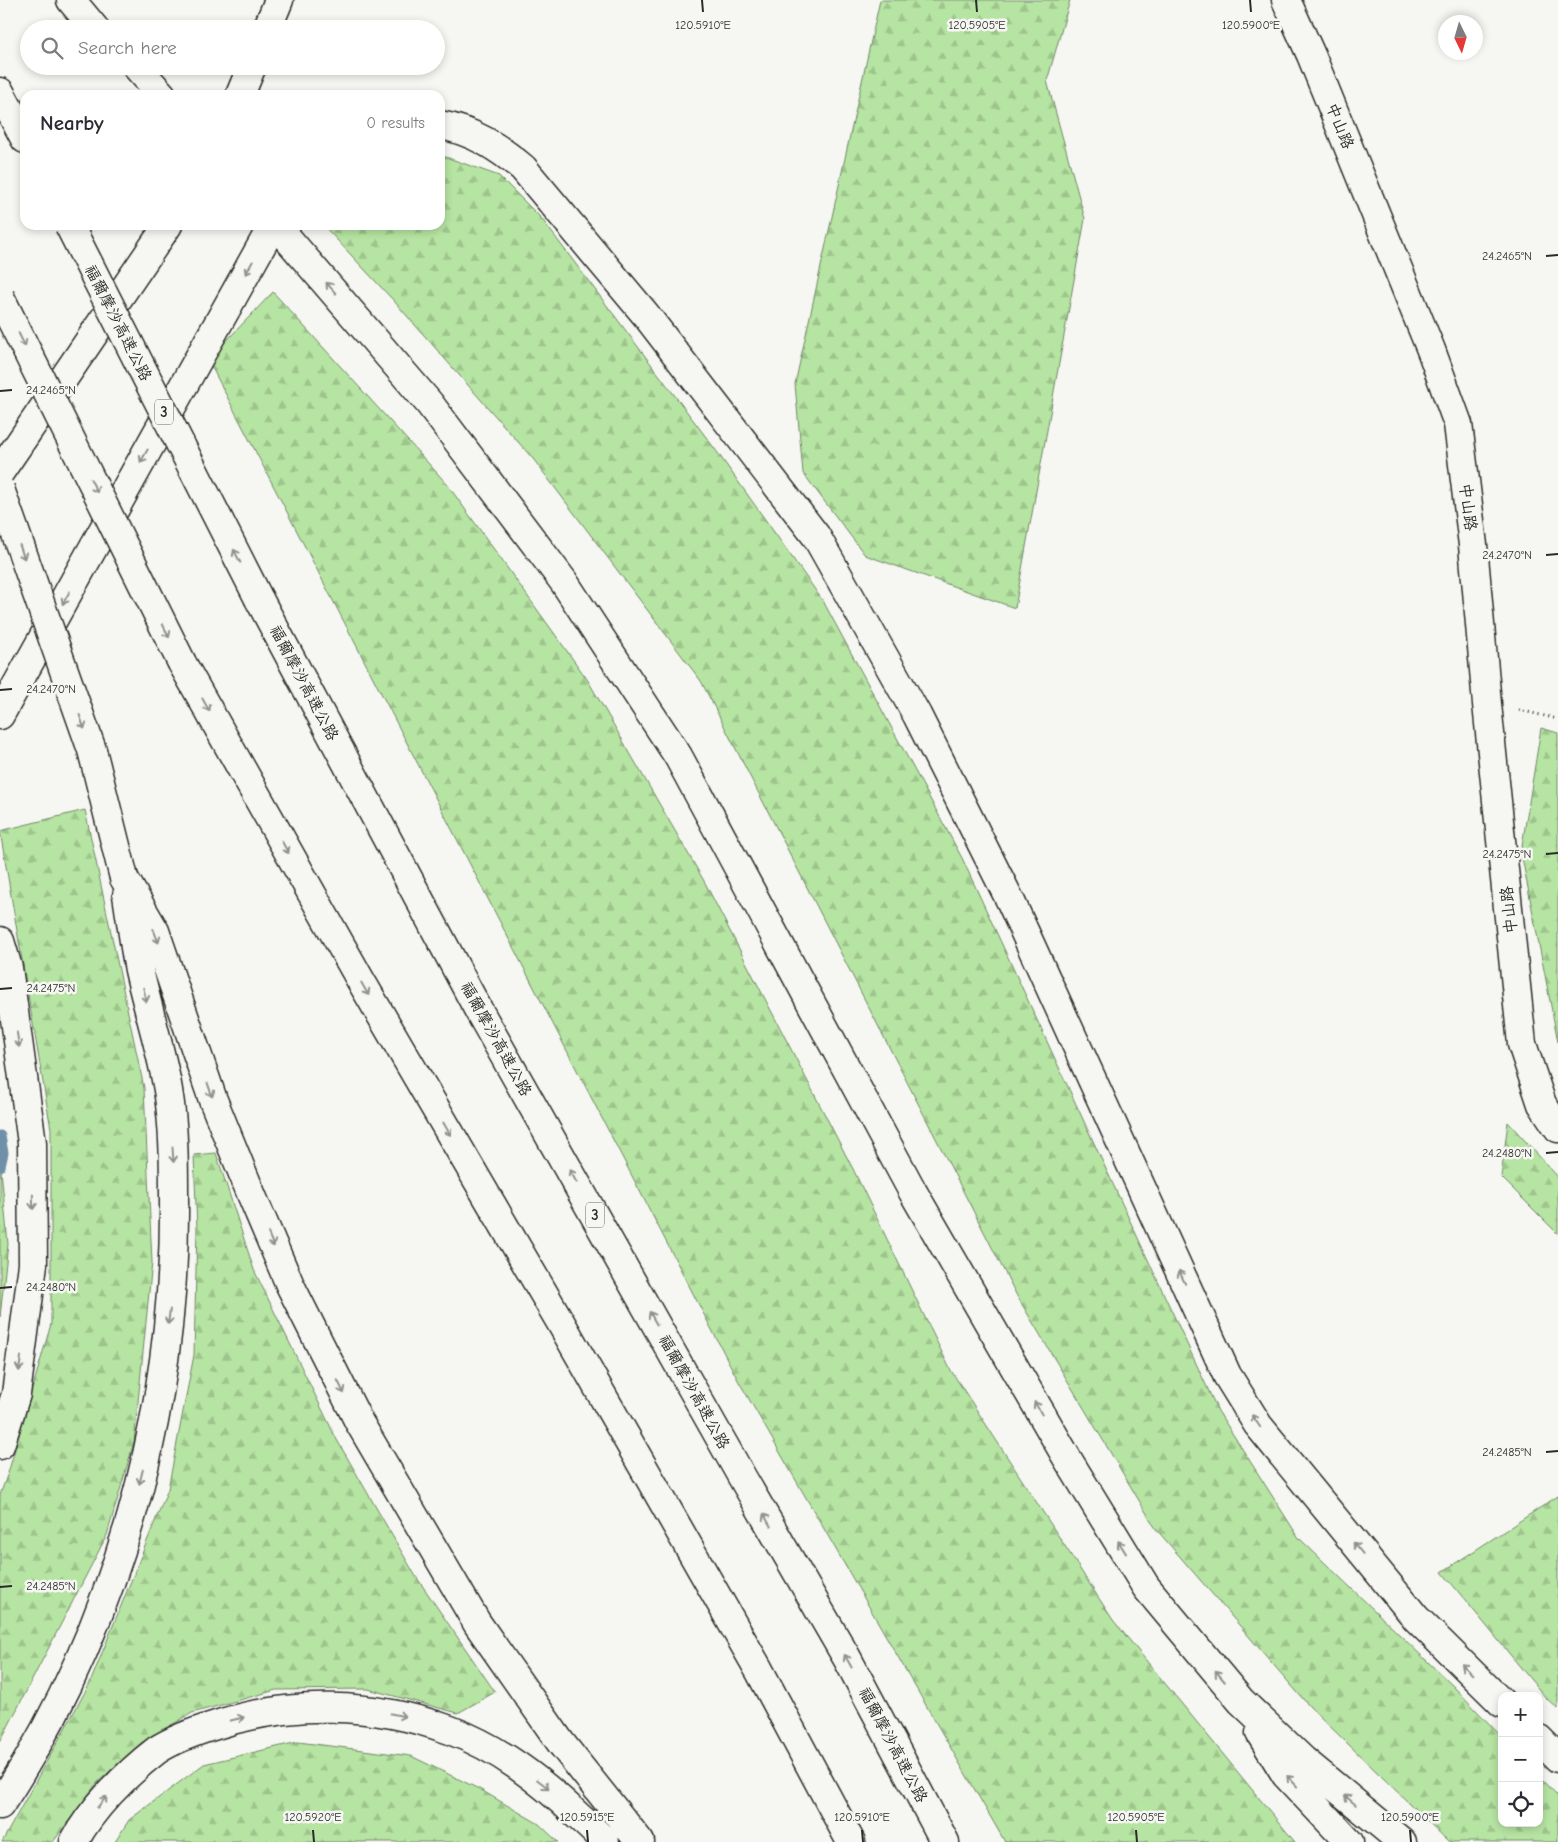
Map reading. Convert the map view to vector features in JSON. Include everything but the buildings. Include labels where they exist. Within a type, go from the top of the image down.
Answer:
[{"type":"main road","points":[[71,0],[88,20]]},
{"type":"main road","points":[[271,20],[279,0]]},
{"type":"main road","name":"中山路","points":[[1286,0],[1311,55],[1431,350],[1458,424],[1473,545],[1487,704],[1522,1044],[1542,1104],[1558,1128]]},
{"type":"main road","points":[[144,75],[158,90]]},
{"type":"main road","points":[[242,90],[248,75]]},
{"type":"main road","points":[[0,92],[20,129]]},
{"type":"main road","points":[[445,126],[464,131],[485,140],[523,168],[646,315],[816,536],[917,714],[1011,902],[1227,1375],[1258,1425],[1416,1618],[1498,1699]]},
{"type":"main road","name":"福爾摩沙高速公路","points":[[72,230],[259,599],[479,1011],[742,1477],[847,1658],[941,1835]]},
{"type":"main road","points":[[0,472],[165,230]]},
{"type":"main road","points":[[0,716],[271,230]]},
{"type":"main road","points":[[278,230],[429,403],[564,582],[678,756],[913,1192],[1067,1458],[1146,1587],[1241,1701],[1303,1760],[1402,1842]]},
{"type":"main road","points":[[0,297],[182,663],[361,982],[561,1323],[754,1661],[851,1842]]},
{"type":"main road","points":[[0,489],[92,750],[124,878],[138,967],[168,1090],[174,1161],[174,1232],[171,1302],[162,1373],[150,1442],[133,1511],[109,1585],[80,1657],[46,1727],[0,1804]]},
{"type":"main road","points":[[124,878],[154,931],[213,1100],[290,1285],[359,1422],[477,1623],[561,1743],[640,1842]]},
{"type":"main road","points":[[0,941],[8,968],[32,1143],[33,1264],[16,1394],[0,1445]]},
{"type":"main road","points":[[1241,1701],[1286,1776],[1349,1842]]},
{"type":"main road","points":[[74,1842],[99,1804],[126,1775],[158,1750],[192,1733],[255,1714],[302,1708],[339,1707],[377,1711],[414,1718],[452,1731],[486,1747],[519,1766],[550,1790],[605,1842]]},
{"type":"main road","points":[[1543,1743],[1558,1758]]},
{"type":"green space","points":[[880,0],[1070,0],[1047,81],[1085,219],[1015,608],[865,555],[803,473],[795,384]]},
{"type":"green space","points":[[445,157],[499,176],[541,218],[715,449],[823,601],[962,858],[1218,1411],[1299,1538],[1453,1686],[1498,1733],[1498,1827],[1543,1827],[1543,1780],[1558,1796],[1558,1842],[1449,1842],[1310,1707],[1156,1529],[1017,1296],[701,681],[534,460],[393,300],[328,230],[445,230]]},
{"type":"green space","points":[[273,292],[447,484],[587,679],[704,881],[853,1169],[950,1369],[1113,1620],[1295,1842],[1005,1842],[738,1380],[208,360]]},
{"type":"green space","points":[[1541,728],[1558,733],[1558,1042],[1521,852]]},
{"type":"green space","points":[[85,810],[144,1088],[152,1262],[134,1442],[107,1535],[0,1742],[0,1495],[51,1324],[51,1129],[0,831]]},
{"type":"green space","points":[[1508,1122],[1558,1177],[1558,1234],[1501,1177]]},
{"type":"green space","points":[[216,1153],[254,1270],[337,1440],[415,1575],[495,1692],[458,1713],[368,1689],[276,1690],[192,1713],[141,1743],[97,1783],[53,1842],[2,1842],[90,1683],[168,1489],[194,1355],[197,1229],[194,1155]]},
{"type":"green space","points":[[0,1159],[8,1244],[0,1317]]},
{"type":"green space","points":[[1558,1496],[1558,1709],[1545,1697],[1543,1692],[1541,1692],[1442,1572]]},
{"type":"green space","points":[[298,1742],[411,1756],[481,1790],[539,1824],[558,1842],[115,1842],[129,1820],[204,1764]]},
{"type":"waterway","points":[[0,1136],[3,1153],[0,1166]]}]
